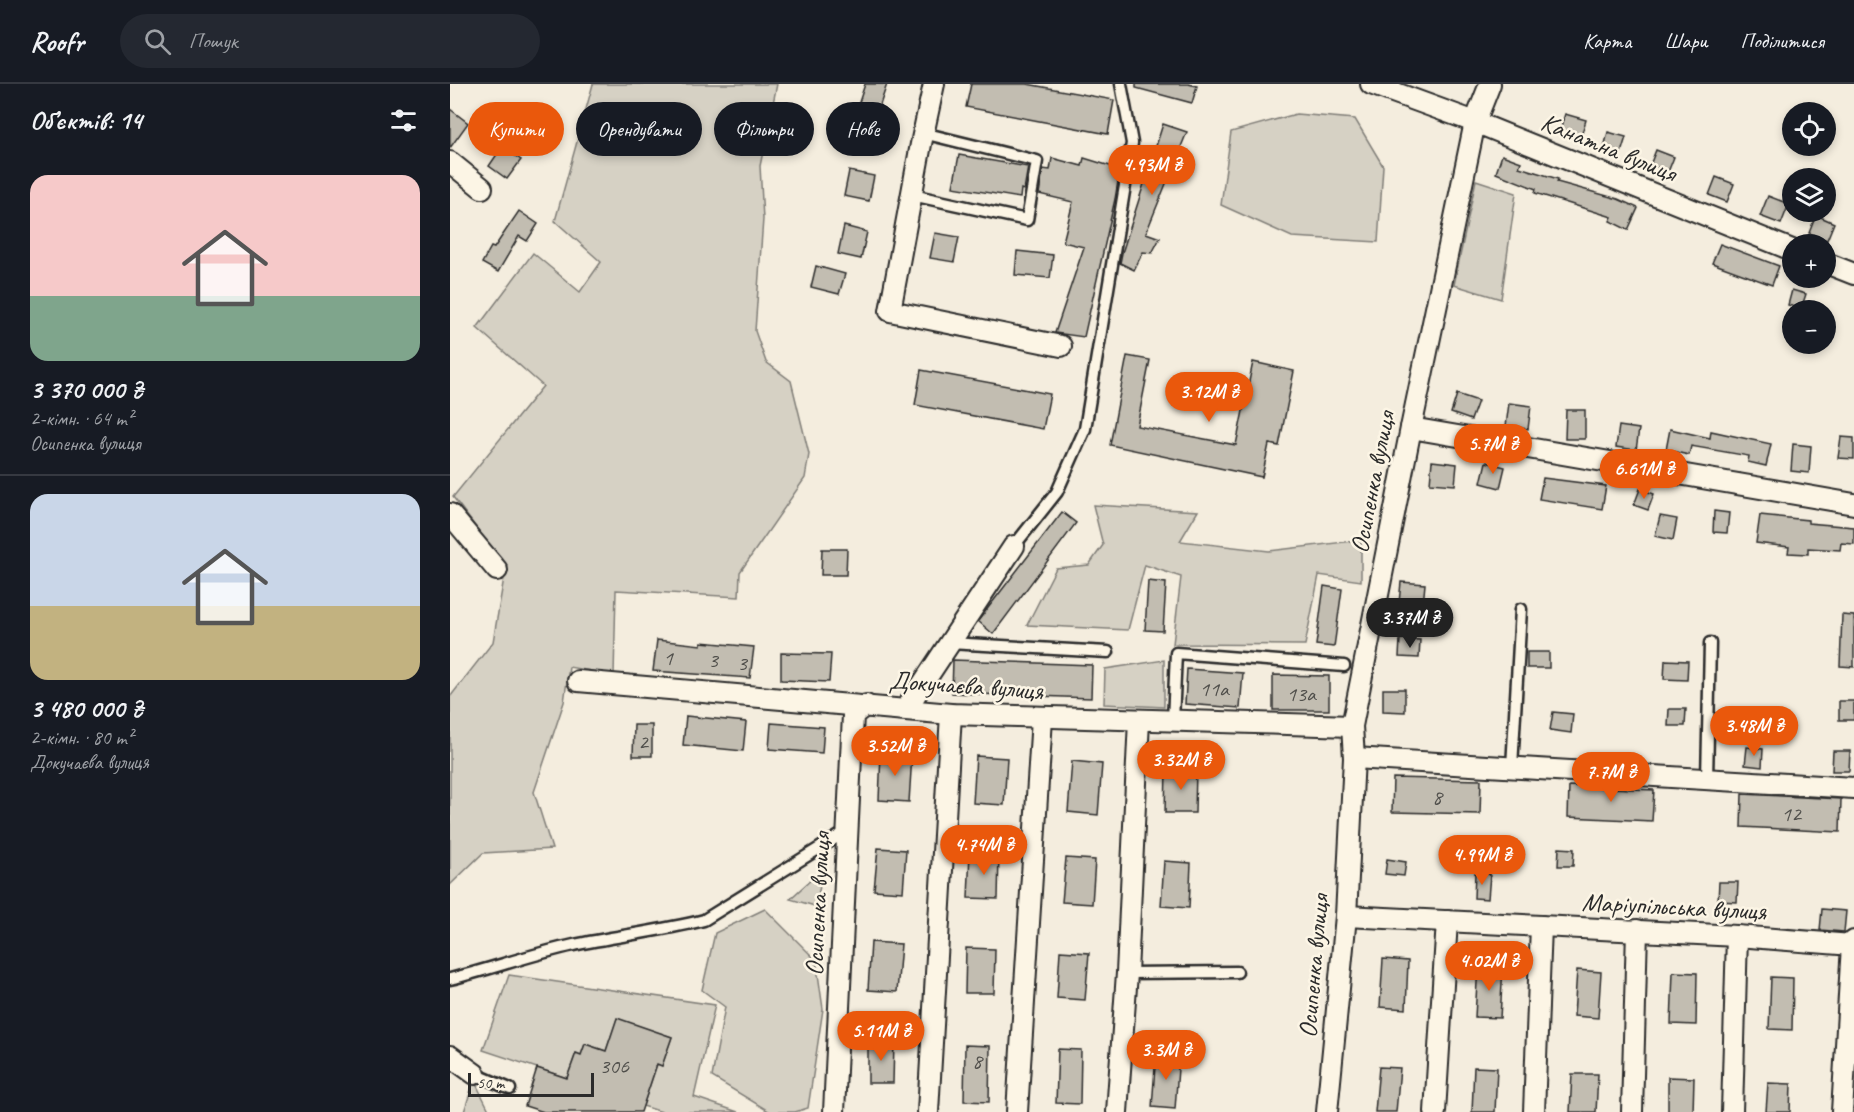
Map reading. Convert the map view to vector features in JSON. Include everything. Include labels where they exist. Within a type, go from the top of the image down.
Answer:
[{"type":"street","points":[[934,84],[890,311],[1061,346]]},
{"type":"street","name":"Канатна вулиця","points":[[1371,84],[1475,122],[1782,246]]},
{"type":"street","name":"Осипенка вулиця","points":[[1327,1112],[1346,916],[1354,758],[1352,726],[1475,122],[1490,84]]},
{"type":"street","points":[[450,162],[482,188]]},
{"type":"street","points":[[1836,267],[1854,274]]},
{"type":"street","points":[[1411,428],[1854,504]]},
{"type":"street","points":[[450,514],[497,570]]},
{"type":"street","points":[[906,709],[1014,546]]},
{"type":"street","name":"Докучаєва вулиця","points":[[578,681],[951,714],[1352,726]]},
{"type":"street","name":"Осипенка вулиця","points":[[834,1112],[853,715],[866,705]]},
{"type":"street","points":[[928,1112],[951,714]]},
{"type":"street","points":[[1017,1112],[1042,718]]},
{"type":"street","points":[[1118,1112],[1139,720]]},
{"type":"street","points":[[1354,758],[1854,788]]},
{"type":"street","name":"Маріупільська вулиця","points":[[1346,916],[1853,943]]},
{"type":"street","points":[[1435,1112],[1447,921]]},
{"type":"street","points":[[1534,1112],[1541,926]]},
{"type":"street","points":[[1632,1112],[1637,930]]},
{"type":"street","points":[[1732,1112],[1737,936]]},
{"type":"street","points":[[1842,1112],[1853,943]]},
{"type":"street","points":[[450,1056],[475,1074]]},
{"type":"lane","points":[[1014,546],[1058,492],[1085,429],[1132,143],[1121,84]]},
{"type":"lane","points":[[912,195],[1027,220],[1037,161],[923,133]]},
{"type":"lane","points":[[1512,767],[1521,609]]},
{"type":"lane","points":[[949,643],[1108,652]]},
{"type":"lane","points":[[1707,779],[1710,643]]},
{"type":"lane","points":[[1173,721],[1176,653],[1344,666]]},
{"type":"lane","points":[[450,979],[571,946],[636,932],[678,927],[704,920],[847,831]]},
{"type":"lane","points":[[1127,973],[1237,972]]},
{"type":"lane","points":[[475,1074],[510,1089]]},
{"type":"shaded area","points":[[593,84],[777,84],[773,102],[714,102],[714,156],[762,156],[760,166],[763,219],[755,331],[766,362],[791,381],[809,454],[805,478],[740,572],[739,597],[616,590],[614,675],[569,667],[564,702],[534,792],[552,849],[483,853],[450,885],[450,697],[493,642],[505,572],[500,559],[453,497],[543,386],[477,328],[533,253],[580,292],[601,262],[555,221],[576,145],[576,156],[702,156],[702,102],[588,102]]},
{"type":"shaded area","points":[[1296,114],[1355,119],[1383,166],[1378,242],[1292,237],[1221,205],[1231,132]]},
{"type":"shaded area","points":[[1476,180],[1516,193],[1501,299],[1454,285]]},
{"type":"shaded area","points":[[1093,505],[1198,511],[1180,541],[1269,551],[1361,540],[1361,581],[1319,575],[1305,645],[1173,644],[1181,577],[1145,565],[1128,630],[1027,625],[1056,568],[1089,565],[1103,545]]},
{"type":"shaded area","points":[[1164,660],[1164,707],[1104,704],[1105,669]]},
{"type":"shaded area","points":[[825,867],[815,906],[790,899]]},
{"type":"shaded area","points":[[765,909],[816,960],[823,1009],[808,1108],[795,1112],[770,1112],[712,1077],[725,1007],[702,990],[715,933]]},
{"type":"shaded area","points":[[509,975],[715,1005],[694,1097],[738,1112],[662,1112],[643,1106],[657,1064],[662,1066],[672,1037],[617,1019],[606,1051],[585,1044],[581,1055],[576,1053],[567,1078],[483,1050]]},
{"type":"shaded area","points":[[474,1080],[490,1112],[464,1112]]},
{"type":"building","points":[[865,84],[887,84],[881,102],[859,102]]},
{"type":"building","points":[[971,84],[1027,84],[1114,100],[1108,134],[966,107]]},
{"type":"building","points":[[1136,84],[1197,86],[1192,103],[1136,88]]},
{"type":"building","points":[[450,109],[468,123],[450,148]]},
{"type":"building","points":[[1565,114],[1586,120],[1581,136],[1560,129]]},
{"type":"building","points":[[1163,124],[1187,132],[1146,233],[1160,238],[1152,253],[1143,252],[1134,270],[1120,263]]},
{"type":"building","points":[[1608,132],[1626,137],[1621,153],[1604,148]]},
{"type":"building","points":[[1656,150],[1674,157],[1668,172],[1650,165]]},
{"type":"building","points":[[959,155],[1028,167],[1024,190],[1021,189],[1020,198],[953,187]]},
{"type":"building","points":[[1502,155],[1521,162],[1519,167],[1558,179],[1557,182],[1618,199],[1638,208],[1628,230],[1610,221],[1612,217],[1535,193],[1536,189],[1496,173]]},
{"type":"building","points":[[496,156],[515,156],[521,160],[507,179],[489,166]]},
{"type":"building","points":[[1052,158],[1082,166],[1084,158],[1120,169],[1084,337],[1055,333],[1084,247],[1063,242],[1073,202],[1039,194],[1043,169],[1050,170]]},
{"type":"building","points":[[849,171],[874,176],[869,201],[844,196]]},
{"type":"building","points":[[1716,177],[1734,184],[1727,202],[1709,195]]},
{"type":"building","points":[[1768,196],[1782,201],[1781,224],[1760,216]]},
{"type":"building","points":[[519,211],[538,224],[527,241],[519,236],[498,272],[482,263],[491,247],[494,248]]},
{"type":"building","points":[[1813,222],[1834,223],[1829,234],[1809,233]]},
{"type":"building","points":[[844,226],[867,232],[861,259],[838,254]]},
{"type":"building","points":[[935,233],[959,237],[954,262],[930,258]]},
{"type":"building","points":[[1720,244],[1779,266],[1772,285],[1712,263]]},
{"type":"building","points":[[1017,251],[1053,255],[1050,278],[1015,275]]},
{"type":"building","points":[[816,266],[845,274],[839,294],[811,287]]},
{"type":"building","points":[[1792,290],[1806,294],[1804,300],[1789,300]]},
{"type":"building","points":[[1127,356],[1150,360],[1137,426],[1236,445],[1253,362],[1294,371],[1279,446],[1269,444],[1262,477],[1110,445]]},
{"type":"building","points":[[921,370],[1050,394],[1043,429],[915,405]]},
{"type":"building","points":[[1457,394],[1478,401],[1471,420],[1451,413]]},
{"type":"building","points":[[1509,403],[1531,406],[1528,429],[1506,426]]},
{"type":"building","points":[[1566,410],[1585,410],[1585,439],[1565,439]]},
{"type":"building","points":[[1619,426],[1639,429],[1636,450],[1616,447]]},
{"type":"building","points":[[1670,429],[1710,438],[1711,431],[1771,444],[1766,466],[1748,462],[1749,456],[1691,446],[1689,455],[1666,450]]},
{"type":"building","points":[[1841,437],[1854,438],[1854,459],[1838,458]]},
{"type":"building","points":[[1793,444],[1811,446],[1809,473],[1791,471]]},
{"type":"building","points":[[1432,461],[1457,464],[1455,485],[1430,483]]},
{"type":"building","points":[[1486,462],[1505,467],[1500,488],[1481,483]]},
{"type":"building","points":[[1543,478],[1606,486],[1602,509],[1539,499]]},
{"type":"building","points":[[1640,489],[1654,494],[1648,510],[1634,505]]},
{"type":"building","points":[[1714,511],[1729,513],[1727,533],[1713,532]]},
{"type":"building","points":[[1062,512],[1076,523],[993,634],[978,621]]},
{"type":"building","points":[[1760,515],[1808,520],[1808,523],[1854,527],[1854,544],[1841,543],[1840,550],[1808,548],[1808,554],[1788,553],[1789,547],[1756,543]]},
{"type":"building","points":[[1660,516],[1677,519],[1673,540],[1655,536]]},
{"type":"building","points":[[822,549],[847,549],[846,575],[821,575]]},
{"type":"building","points":[[1148,581],[1166,583],[1163,631],[1145,630]]},
{"type":"building","points":[[1401,582],[1425,584],[1423,605],[1399,603]]},
{"type":"building","points":[[1324,586],[1342,589],[1334,647],[1316,645]]},
{"type":"building","points":[[1842,615],[1854,616],[1854,667],[1840,666]]},
{"type":"building","points":[[1400,639],[1420,640],[1419,658],[1399,657]]},
{"type":"building","points":[[657,640],[701,645],[701,642],[754,647],[750,678],[653,671]]},
{"type":"building","points":[[1527,652],[1549,652],[1549,668],[1527,668]]},
{"type":"building","points":[[781,653],[831,654],[829,682],[781,680]]},
{"type":"building","points":[[953,660],[1092,665],[1091,698],[952,693]]},
{"type":"building","points":[[1665,660],[1688,661],[1687,680],[1664,679]]},
{"type":"building","points":[[1187,669],[1243,673],[1240,708],[1185,704]]},
{"type":"building","points":[[1273,675],[1329,676],[1329,710],[1273,710]]},
{"type":"building","points":[[1383,689],[1405,689],[1405,712],[1383,711]]},
{"type":"building","points":[[1839,701],[1854,701],[1854,720],[1839,720]]},
{"type":"building","points":[[1669,709],[1686,709],[1685,726],[1668,726]]},
{"type":"building","points":[[1553,712],[1573,714],[1571,733],[1550,730]]},
{"type":"building","points":[[686,716],[746,722],[743,751],[683,745]]},
{"type":"building","points":[[771,723],[824,727],[822,753],[769,749]]},
{"type":"building","points":[[634,725],[652,725],[652,756],[633,756]]},
{"type":"building","points":[[1747,747],[1763,749],[1762,767],[1745,765]]},
{"type":"building","points":[[1833,751],[1850,751],[1849,771],[1832,771]]},
{"type":"building","points":[[881,753],[912,755],[909,802],[879,800]]},
{"type":"building","points":[[976,756],[1007,758],[1004,805],[973,803]]},
{"type":"building","points":[[1072,761],[1102,764],[1098,815],[1068,812]]},
{"type":"building","points":[[1166,769],[1196,769],[1195,813],[1165,813]]},
{"type":"building","points":[[1393,778],[1481,780],[1480,814],[1392,812]]},
{"type":"building","points":[[1569,786],[1654,790],[1652,821],[1568,817]]},
{"type":"building","points":[[1742,794],[1841,799],[1840,832],[1741,827]]},
{"type":"building","points":[[878,848],[906,850],[903,892],[874,890]]},
{"type":"building","points":[[1559,848],[1574,849],[1573,866],[1558,866]]},
{"type":"building","points":[[970,852],[999,853],[998,899],[968,898]]},
{"type":"building","points":[[1066,858],[1095,860],[1092,904],[1062,902]]},
{"type":"building","points":[[1387,859],[1406,862],[1404,876],[1385,874]]},
{"type":"building","points":[[1164,861],[1191,863],[1189,908],[1161,906]]},
{"type":"building","points":[[1475,873],[1490,874],[1488,899],[1474,898]]},
{"type":"building","points":[[1719,882],[1738,882],[1737,902],[1718,901]]},
{"type":"building","points":[[1822,909],[1846,911],[1844,932],[1820,930]]},
{"type":"building","points":[[871,942],[901,944],[897,992],[868,990]]},
{"type":"building","points":[[966,948],[995,949],[994,993],[965,993]]},
{"type":"building","points":[[1060,951],[1089,953],[1085,1000],[1057,998]]},
{"type":"building","points":[[1383,959],[1408,961],[1406,1009],[1380,1007]]},
{"type":"building","points":[[1478,965],[1503,966],[1500,1018],[1475,1017]]},
{"type":"building","points":[[1577,970],[1601,972],[1598,1018],[1574,1016]]},
{"type":"building","points":[[1673,972],[1697,973],[1696,1025],[1671,1024]]},
{"type":"building","points":[[1771,977],[1793,978],[1792,1030],[1769,1029]]},
{"type":"building","points":[[617,1018],[672,1037],[662,1066],[657,1064],[641,1112],[544,1112],[525,1106],[537,1068],[567,1078],[576,1053],[581,1055],[585,1044],[606,1051]]},
{"type":"building","points":[[868,1040],[894,1041],[893,1083],[868,1083]]},
{"type":"building","points":[[965,1045],[990,1046],[989,1102],[964,1101]]},
{"type":"building","points":[[1058,1049],[1081,1050],[1080,1104],[1056,1103]]},
{"type":"building","points":[[1156,1054],[1179,1055],[1175,1109],[1152,1107]]},
{"type":"building","points":[[1379,1067],[1400,1068],[1396,1112],[1375,1112]]},
{"type":"building","points":[[1474,1067],[1497,1068],[1495,1112],[1472,1112]]},
{"type":"building","points":[[1572,1074],[1598,1074],[1596,1112],[1570,1112]]},
{"type":"building","points":[[1668,1077],[1694,1078],[1693,1112],[1668,1112]]},
{"type":"building","points":[[1768,1083],[1791,1084],[1790,1112],[1766,1112]]}]
